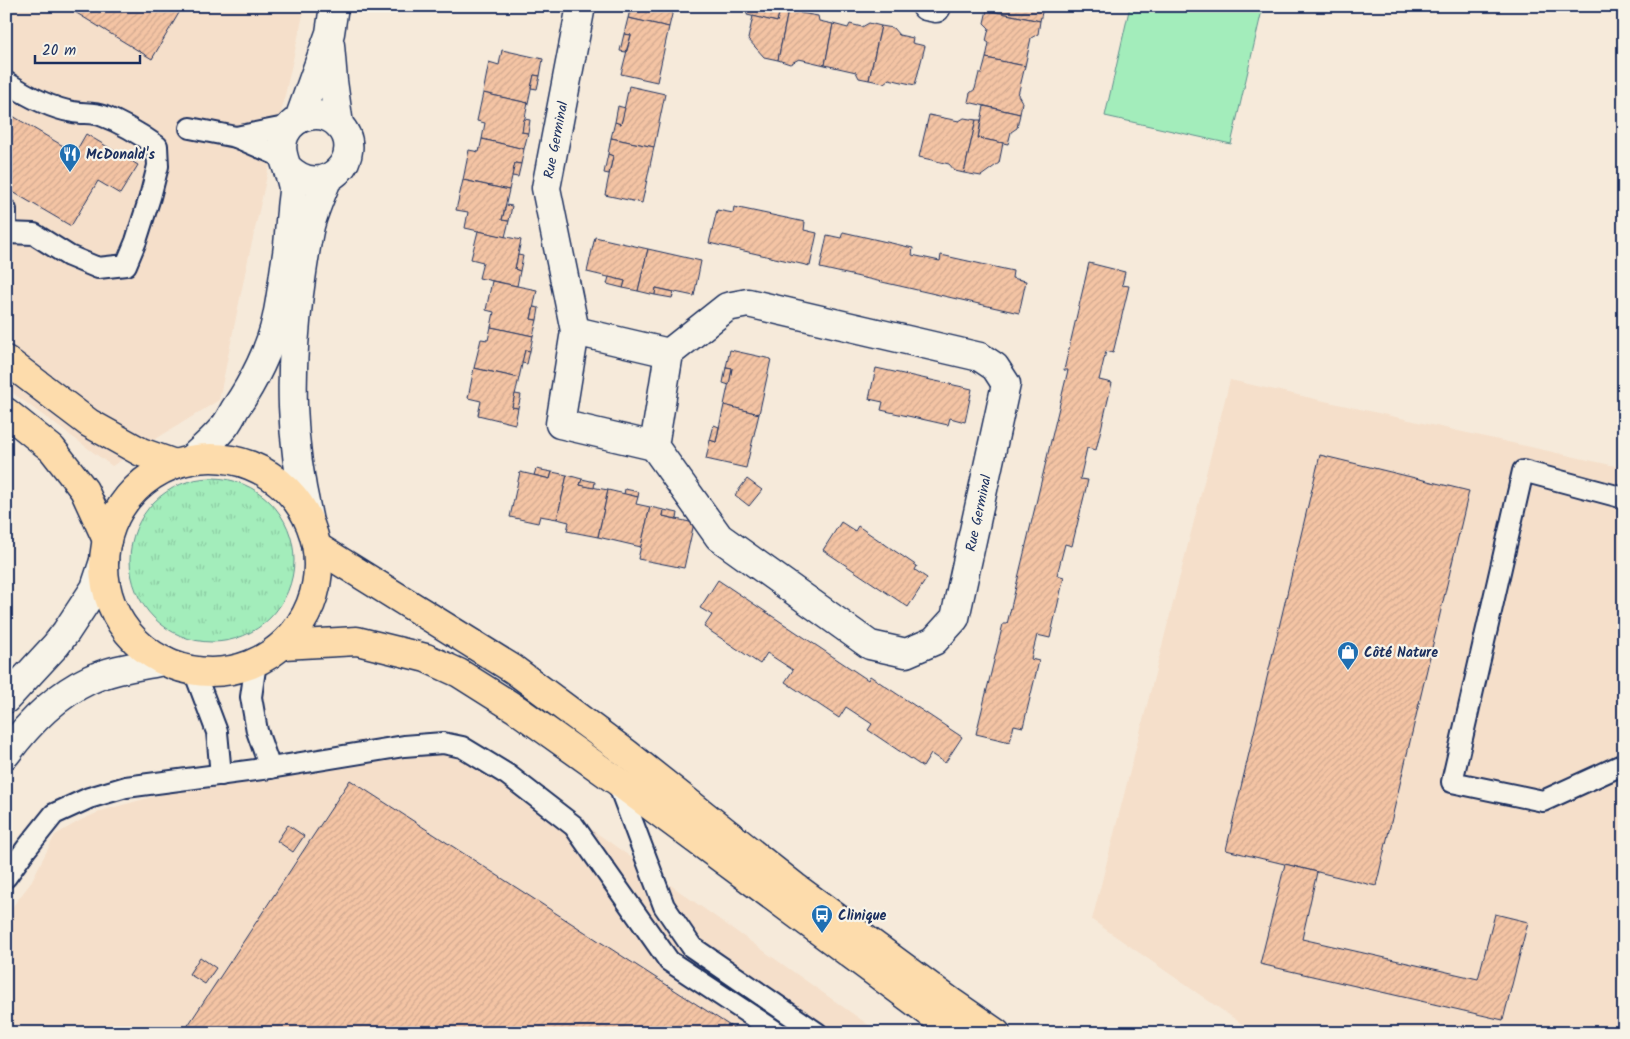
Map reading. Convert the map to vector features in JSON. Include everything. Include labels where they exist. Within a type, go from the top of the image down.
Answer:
[{"type":"main road","points":[[6,360],[88,423],[141,452],[182,462]]},
{"type":"main road","points":[[6,412],[52,449],[84,490],[105,551],[107,592],[119,620],[138,644],[164,661],[194,671],[226,671],[256,662],[283,645],[301,625],[313,600],[319,574],[317,547],[308,517],[292,494],[271,476],[246,464],[218,458],[182,462],[151,476],[131,494],[116,516],[105,551]]},
{"type":"main road","points":[[317,547],[513,669],[626,752],[795,887],[996,1033]]},
{"type":"main road","points":[[283,645],[357,640],[426,658],[459,673],[516,709],[617,781],[957,1033]]},
{"type":"street","points":[[285,162],[295,176],[305,180],[316,181],[326,180],[336,174],[343,166],[347,156],[347,140],[339,125],[333,81],[330,33],[334,6]]},
{"type":"street","name":"Rue Germinal","points":[[581,6],[546,188],[576,331],[560,424],[654,446],[719,537],[870,645],[906,654],[934,641],[955,618],[1006,384],[995,367],[980,357],[748,303],[727,307],[669,353]]},
{"type":"street","points":[[926,6],[936,8],[937,6]]},
{"type":"street","points":[[182,462],[224,428],[245,396],[262,362],[277,318],[288,250],[293,189],[281,146],[284,136],[294,122],[330,33]]},
{"type":"street","points":[[294,122],[309,115],[320,115],[331,119],[339,125]]},
{"type":"street","points":[[308,517],[299,478],[293,434],[292,376],[294,333],[310,225],[326,180]]},
{"type":"street","points":[[576,331],[669,353],[654,446]]},
{"type":"street","points":[[6,699],[56,645],[70,626],[95,588],[105,551]]},
{"type":"street","points":[[6,754],[42,713],[70,691],[89,680],[122,669],[164,661]]},
{"type":"lane","points":[[6,82],[59,109],[75,113],[101,115],[138,132],[157,146],[158,166],[136,241],[126,265],[98,268],[69,256],[34,234],[6,233]]},
{"type":"lane","points":[[236,137],[294,122]]},
{"type":"lane","points":[[190,128],[236,137],[285,162]]},
{"type":"lane","points":[[6,210],[6,226]]},
{"type":"lane","points":[[1624,498],[1523,471],[1452,782],[1543,801],[1624,764]]},
{"type":"lane","points":[[256,662],[252,697],[257,731],[270,768]]},
{"type":"lane","points":[[194,671],[217,732],[221,775]]},
{"type":"lane","points":[[6,877],[54,814],[88,798],[126,787],[270,768],[404,746],[444,743],[462,747],[508,775],[574,826],[669,961],[778,1033]]},
{"type":"lane","points":[[617,781],[664,906],[692,947],[816,1033]]},
{"type":"shaded area","points":[[6,6],[305,6],[246,269],[219,400],[112,466],[6,388]]},
{"type":"shaded area","points":[[1230,380],[1624,468],[1624,1033],[1255,1033],[1092,920]]},
{"type":"shaded area","points":[[462,738],[880,1033],[6,1033],[6,915],[30,884],[55,835],[81,820],[104,810],[362,740]]},
{"type":"green space","points":[[1130,6],[1263,6],[1231,144],[1105,116]]},
{"type":"green space","points":[[204,478],[220,478],[243,484],[258,492],[270,502],[280,514],[288,529],[294,552],[294,568],[288,591],[280,606],[270,618],[258,628],[243,636],[220,642],[204,642],[181,636],[166,628],[144,606],[134,584],[130,568],[130,552],[136,529],[144,514],[166,492],[188,482]]},
{"type":"building","points":[[65,6],[183,6],[152,59]]},
{"type":"building","points":[[631,6],[674,6],[669,27],[628,18]]},
{"type":"building","points":[[749,6],[781,6],[777,22],[747,15]]},
{"type":"building","points":[[781,6],[789,6],[778,60],[764,57],[748,39],[753,16],[777,22]]},
{"type":"building","points":[[789,6],[798,8],[800,13],[818,16],[819,21],[833,24],[825,65],[799,59],[790,64],[778,60]]},
{"type":"building","points":[[988,6],[1041,6],[1043,8],[1040,21],[987,10]]},
{"type":"building","points":[[987,10],[1040,21],[1038,34],[1031,38],[1025,66],[986,58],[989,43],[986,41],[989,28],[984,23]]},
{"type":"building","points":[[628,18],[669,27],[657,82],[621,74],[631,35],[624,34]]},
{"type":"building","points":[[869,23],[881,26],[869,80],[859,78],[856,72],[825,65],[833,24],[848,28],[850,24],[862,27]]},
{"type":"building","points":[[881,26],[893,28],[899,35],[913,38],[912,43],[925,46],[915,85],[889,79],[884,83],[869,80]]},
{"type":"building","points":[[624,34],[631,35],[626,52],[620,51]]},
{"type":"building","points":[[502,50],[543,59],[540,76],[534,75],[528,103],[483,93],[489,62],[499,65]]},
{"type":"building","points":[[986,58],[1025,66],[1018,95],[1022,102],[1020,114],[968,102],[970,93],[975,89],[979,73],[982,73]]},
{"type":"building","points":[[534,75],[540,76],[537,89],[531,88]]},
{"type":"building","points":[[629,86],[665,94],[654,147],[611,138],[615,122],[621,124]]},
{"type":"building","points":[[483,93],[528,103],[522,132],[528,133],[524,149],[482,139],[485,123],[477,121]]},
{"type":"building","points":[[618,106],[625,108],[621,124],[615,122]]},
{"type":"building","points":[[984,106],[1020,114],[1017,128],[1011,132],[1008,144],[978,138]]},
{"type":"building","name":"McDonald's","points":[[6,112],[75,153],[86,134],[138,165],[120,194],[98,181],[71,226],[6,188]]},
{"type":"building","points":[[929,115],[959,121],[964,118],[976,120],[964,173],[955,171],[949,164],[919,157]]},
{"type":"building","points":[[524,119],[530,120],[528,133],[522,132]]},
{"type":"building","points":[[976,120],[981,120],[978,138],[1003,143],[999,163],[981,176],[964,173]]},
{"type":"building","points":[[611,138],[654,147],[642,203],[605,195],[613,156],[608,154]]},
{"type":"building","points":[[482,139],[524,149],[521,164],[515,163],[509,190],[463,180],[469,150],[479,152]]},
{"type":"building","points":[[608,154],[613,156],[609,174],[604,173]]},
{"type":"building","points":[[515,163],[521,164],[518,177],[512,176]]},
{"type":"building","points":[[463,180],[509,190],[502,220],[509,221],[505,237],[465,228],[468,212],[456,210]]},
{"type":"building","points":[[506,205],[512,206],[509,221],[502,220]]},
{"type":"building","points":[[734,207],[805,222],[804,230],[817,233],[810,266],[709,243],[717,210],[733,213]]},
{"type":"building","points":[[478,231],[521,240],[515,269],[520,271],[517,286],[479,278],[483,262],[471,259]]},
{"type":"building","points":[[843,232],[913,248],[912,255],[940,261],[941,255],[1013,271],[1012,278],[1026,281],[1019,313],[820,268],[827,235],[841,238]]},
{"type":"building","points":[[595,237],[648,249],[638,291],[623,288],[625,281],[587,272]]},
{"type":"building","points":[[648,249],[701,261],[694,296],[656,288],[655,295],[638,291]]},
{"type":"building","points":[[518,255],[523,256],[520,271],[515,269]]},
{"type":"building","points":[[1089,263],[1125,272],[1122,285],[1129,286],[1113,353],[1106,351],[1099,380],[1112,383],[1096,450],[1087,448],[1080,479],[1088,480],[1072,546],[1065,544],[1057,575],[1064,577],[1050,638],[1037,635],[1031,659],[1039,661],[1023,727],[1014,725],[1010,742],[976,734],[1003,624],[1007,624],[1068,370],[1064,370]]},
{"type":"building","points":[[609,277],[625,281],[623,288],[607,284]]},
{"type":"building","points":[[492,281],[537,290],[531,319],[537,320],[533,336],[491,327],[494,312],[486,310]]},
{"type":"building","points":[[656,288],[674,292],[672,298],[655,295]]},
{"type":"building","points":[[534,307],[539,308],[537,320],[531,319]]},
{"type":"building","points":[[491,327],[533,336],[530,351],[525,350],[519,378],[474,368],[481,339],[488,340]]},
{"type":"building","points":[[525,350],[530,351],[527,364],[522,363]]},
{"type":"building","points":[[730,350],[771,359],[759,414],[724,405],[732,368],[726,367]]},
{"type":"building","points":[[726,367],[732,368],[729,385],[723,383]]},
{"type":"building","points":[[474,368],[519,378],[512,407],[518,408],[515,424],[478,415],[481,401],[468,398]]},
{"type":"building","points":[[876,368],[972,389],[965,422],[950,418],[948,425],[881,410],[883,402],[869,399]]},
{"type":"building","points":[[515,394],[521,395],[518,408],[512,407]]},
{"type":"building","points":[[724,405],[759,414],[746,468],[706,459],[710,440],[716,442]]},
{"type":"building","points":[[714,425],[719,427],[716,442],[710,440]]},
{"type":"building","name":"Côté Nature","points":[[1320,455],[1469,491],[1376,886],[1226,850]]},
{"type":"building","points":[[536,469],[552,472],[550,479],[534,475]]},
{"type":"building","points":[[520,472],[550,479],[552,472],[567,475],[557,519],[540,516],[538,523],[510,517]]},
{"type":"building","points":[[567,475],[582,479],[580,485],[608,490],[598,537],[567,531],[569,522],[557,519]]},
{"type":"building","points":[[582,479],[595,482],[594,488],[580,485]]},
{"type":"building","points":[[747,479],[762,490],[749,506],[735,495]]},
{"type":"building","points":[[625,489],[639,492],[638,497],[624,494]]},
{"type":"building","points":[[608,490],[638,497],[636,504],[650,507],[641,547],[598,537]]},
{"type":"building","points":[[650,507],[664,510],[663,516],[694,523],[684,568],[638,559]]},
{"type":"building","points":[[664,510],[678,513],[677,519],[663,516]]},
{"type":"building","points":[[841,522],[855,531],[858,526],[917,566],[915,570],[927,578],[908,607],[823,550]]},
{"type":"building","points":[[718,580],[868,680],[870,676],[962,737],[945,763],[931,754],[923,767],[868,730],[872,724],[846,707],[839,718],[785,682],[793,670],[767,653],[760,664],[704,627],[712,615],[700,608]]},
{"type":"building","points":[[350,780],[741,1033],[183,1033]]},
{"type":"building","points":[[288,825],[304,836],[293,852],[277,841]]},
{"type":"building","points":[[1285,864],[1317,872],[1302,939],[1478,979],[1495,914],[1528,922],[1503,1020],[1260,964]]},
{"type":"building","points":[[200,957],[216,968],[205,984],[189,974]]},
{"type":"place","name":"McDonald's","points":[[70,173]]},
{"type":"place","name":"Côté Nature","points":[[1348,671]]},
{"type":"place","name":"Clinique","points":[[822,934]]}]
